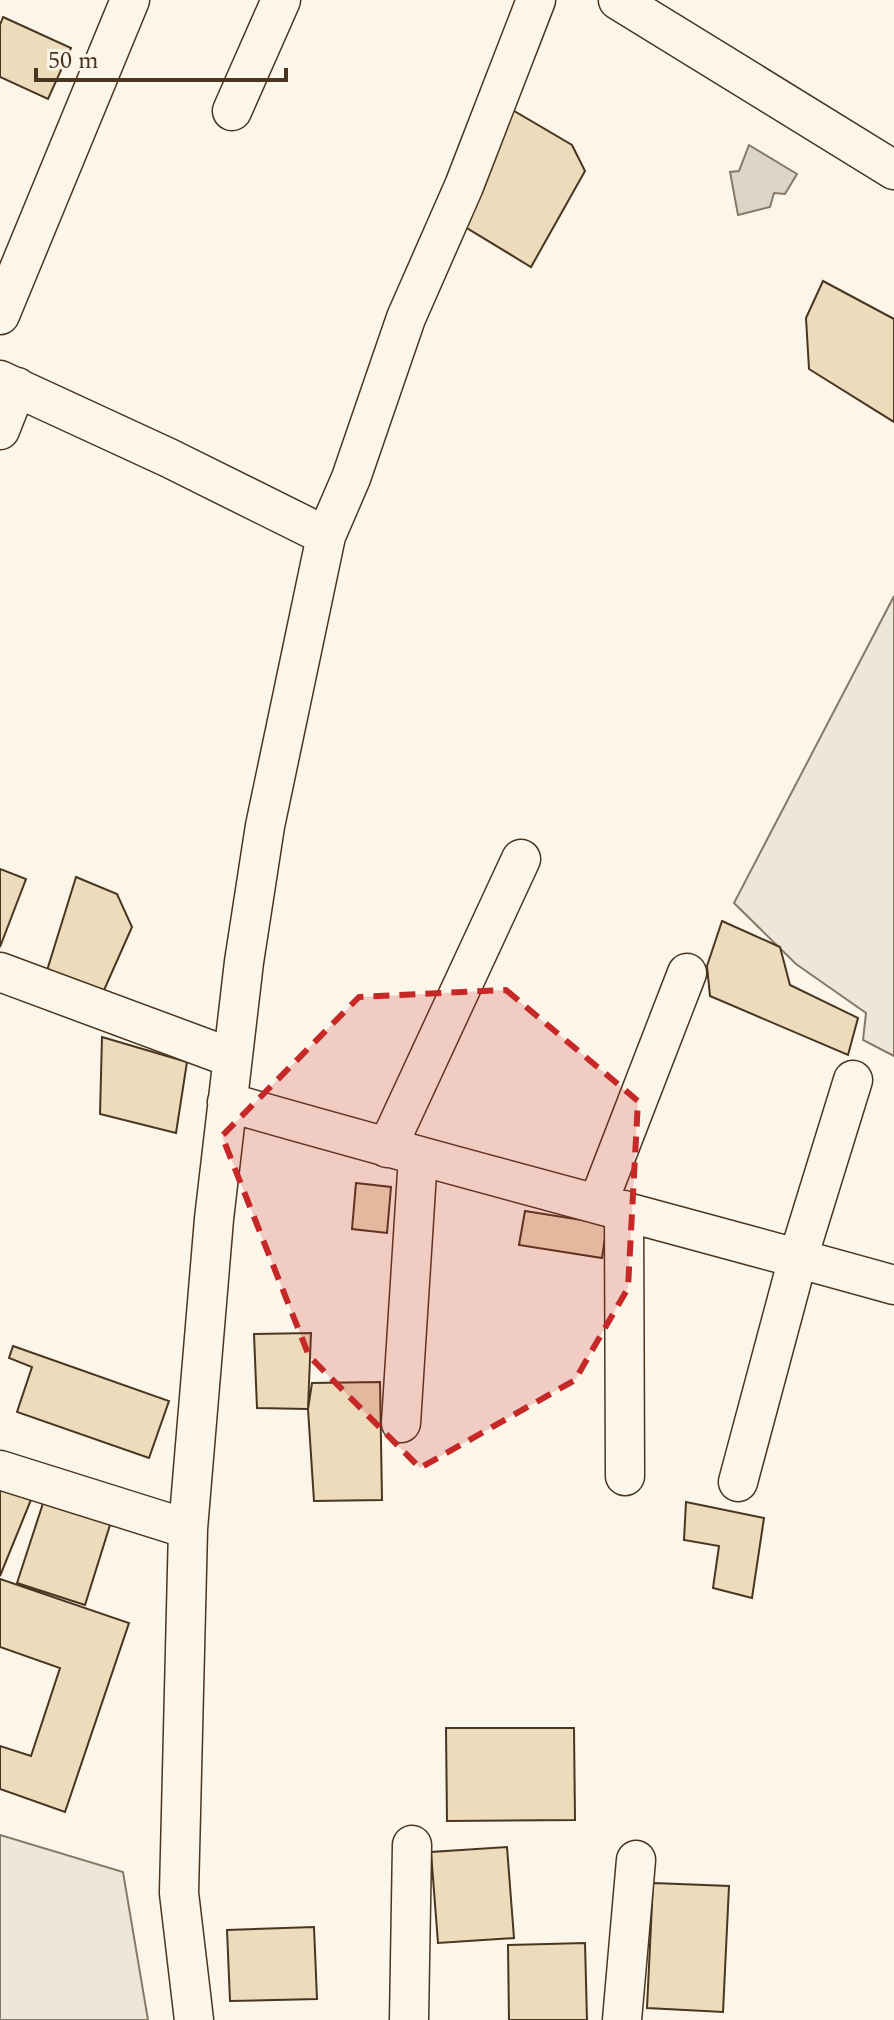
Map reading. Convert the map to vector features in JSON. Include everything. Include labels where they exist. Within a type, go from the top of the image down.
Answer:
[{"type":"street","points":[[0,315],[130,0]]},
{"type":"street","points":[[232,111],[281,0]]},
{"type":"street","points":[[194,2020],[179,1893],[188,1529],[214,1219],[232,1058],[265,826],[326,536],[351,478],[406,318],[464,186],[536,0]]},
{"type":"street","points":[[618,0],[894,170]]},
{"type":"street","points":[[0,430],[8,384],[169,458],[326,536]]},
{"type":"street","points":[[401,1423],[402,1153],[521,859]]},
{"type":"street","points":[[0,972],[232,1058]]},
{"type":"street","points":[[625,1476],[611,1207],[687,973]]},
{"type":"street","points":[[738,1482],[798,1258],[853,1080]]},
{"type":"street","points":[[227,1102],[402,1153],[894,1285]]},
{"type":"street","points":[[0,1470],[188,1529]]},
{"type":"street","points":[[409,2020],[412,1845]]},
{"type":"street","points":[[622,2020],[636,1860]]},
{"type":"highlighted area","points":[[506,990],[638,1101],[628,1288],[575,1380],[420,1468],[309,1356],[222,1136],[359,997]]},
{"type":"shaded area","points":[[749,145],[797,174],[785,194],[774,193],[770,207],[738,215],[730,172],[739,171]]},
{"type":"shaded area","points":[[894,596],[894,1056],[863,1040],[866,1013],[796,964],[734,903]]},
{"type":"shaded area","points":[[0,1835],[123,1872],[148,2020],[0,2020]]},
{"type":"building","points":[[3,17],[71,48],[48,99],[0,77],[0,25]]},
{"type":"building","points":[[504,105],[572,145],[585,171],[531,267],[457,222]]},
{"type":"building","points":[[823,281],[894,319],[894,422],[809,369],[806,318]]},
{"type":"building","points":[[0,869],[26,879],[0,947]]},
{"type":"building","points":[[76,877],[117,894],[132,927],[101,997],[45,977]]},
{"type":"building","points":[[722,921],[780,947],[790,985],[858,1018],[848,1055],[710,996],[707,966]]},
{"type":"building","points":[[102,1037],[187,1062],[176,1133],[100,1114]]},
{"type":"building","points":[[356,1183],[391,1187],[387,1233],[352,1229]]},
{"type":"building","points":[[525,1211],[607,1224],[602,1258],[519,1245]]},
{"type":"building","points":[[311,1333],[308,1409],[257,1408],[254,1334]]},
{"type":"building","points":[[13,1346],[169,1401],[149,1458],[17,1412],[32,1367],[9,1358]]},
{"type":"building","points":[[380,1382],[382,1500],[314,1501],[308,1409],[312,1383]]},
{"type":"building","points":[[0,1471],[37,1485],[0,1576]]},
{"type":"building","points":[[48,1488],[115,1509],[85,1605],[17,1583]]},
{"type":"building","points":[[686,1502],[764,1518],[752,1598],[713,1588],[719,1546],[684,1540]]},
{"type":"building","points":[[0,1579],[129,1623],[65,1812],[0,1789],[0,1746],[31,1756],[60,1668],[0,1647]]},
{"type":"building","points":[[446,1728],[574,1728],[575,1820],[447,1821]]},
{"type":"building","points":[[507,1847],[514,1938],[438,1943],[431,1852]]},
{"type":"building","points":[[653,1883],[729,1886],[723,2012],[647,2008]]},
{"type":"building","points":[[314,1927],[317,1999],[230,2001],[227,1930]]},
{"type":"building","points":[[585,1943],[587,2020],[509,2020],[508,1945]]}]
